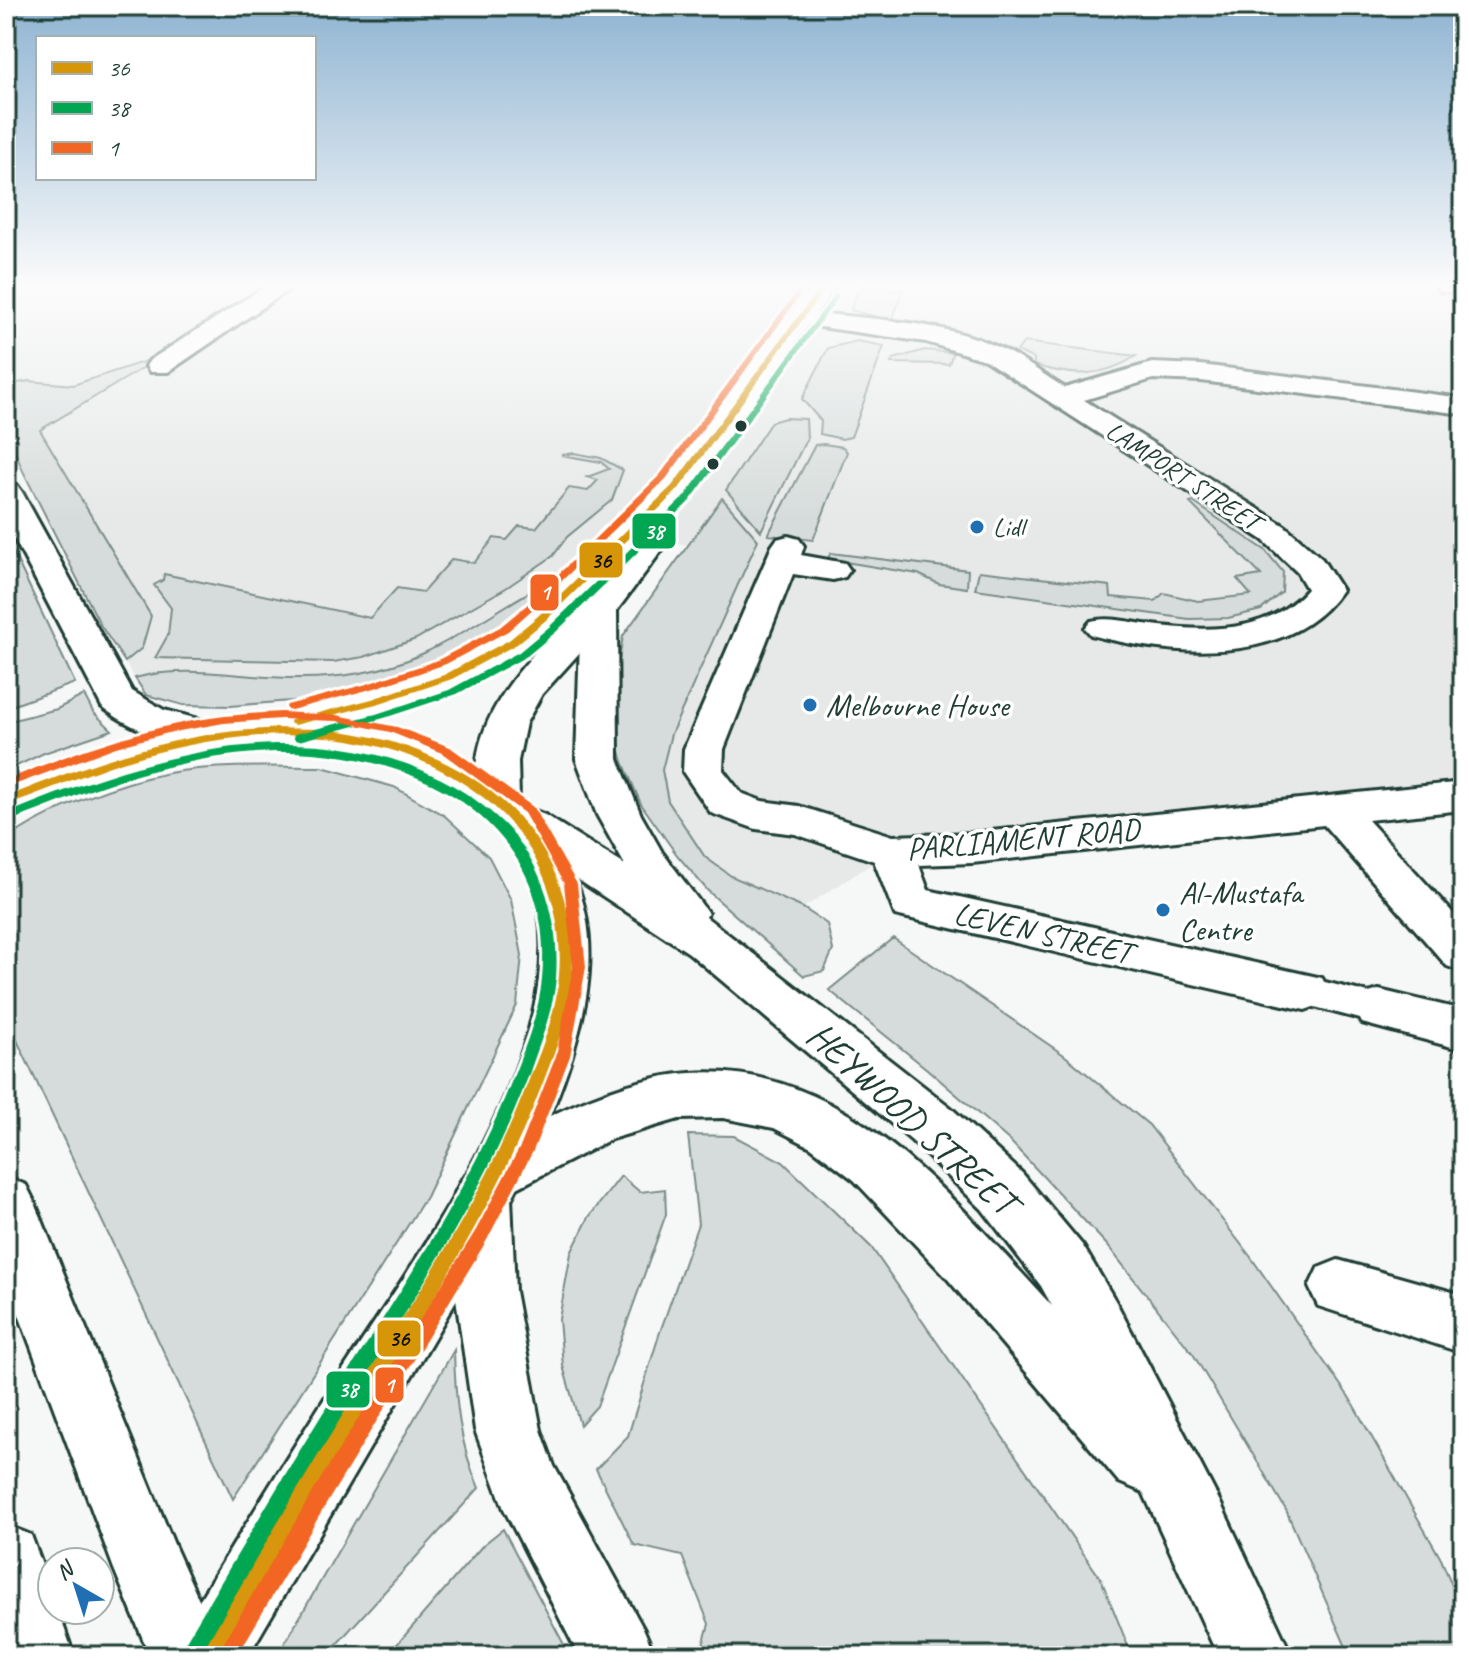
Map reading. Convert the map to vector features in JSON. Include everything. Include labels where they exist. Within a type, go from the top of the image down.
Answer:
[{"type":"main road","points":[[6,801],[103,761],[176,742],[234,735],[376,701],[448,677],[513,642],[542,618],[675,488],[767,364]]},
{"type":"main road","points":[[207,1656],[318,1468],[427,1293],[490,1183],[538,1075],[565,984],[565,920],[554,876],[540,850],[506,808],[497,761],[506,723],[526,688],[599,609],[661,528],[675,488]]},
{"type":"main road","points":[[6,492],[116,698],[132,712],[152,721],[234,735]]},
{"type":"main road","points":[[599,609],[597,759],[619,815],[646,863],[706,940]]},
{"type":"main road","name":"HEYWOOD STREET","points":[[234,735],[330,735],[409,752],[450,769],[706,940],[931,1124],[1002,1191],[1062,1266],[1195,1524],[1255,1656]]},
{"type":"main road","name":"HEYWOOD STREET","points":[[490,1183],[576,1127],[613,1112],[694,1095],[733,1097],[769,1104],[807,1118],[853,1146],[901,1186],[1021,1316],[1195,1524]]},
{"type":"main road","points":[[490,1183],[485,1291],[508,1430],[528,1485],[618,1656]]},
{"type":"main road","points":[[6,1203],[149,1569],[187,1656]]},
{"type":"main road","points":[[6,1560],[37,1656]]},
{"type":"street","points":[[159,366],[163,364]]},
{"type":"street","name":"LAMPORT STREET","points":[[1005,364],[1274,533],[1310,566],[1325,590],[1301,615],[1270,630],[1220,639],[1173,639],[1103,628]]},
{"type":"street","points":[[1062,398],[1152,371],[1201,373],[1463,406]]},
{"type":"street","name":"PARLIAMENT ROAD","points":[[833,570],[785,554],[704,749],[703,772],[726,803],[756,815],[799,820],[892,851],[972,848],[1463,796]]},
{"type":"street","points":[[1334,809],[1463,954]]},
{"type":"street","name":"LEVEN STREET","points":[[892,851],[911,903],[1305,991],[1463,1030]]},
{"type":"street","points":[[1338,1287],[1463,1324]]},
{"type":"shaded area","points":[[6,364],[1463,364],[1463,796],[892,851],[803,908],[731,876],[705,857],[668,801],[662,770],[671,734],[750,556],[643,537],[467,654],[339,697],[230,706],[183,705],[146,695],[101,626],[23,471],[6,429]]},
{"type":"shaded area","points":[[138,364],[150,364],[40,430],[151,616],[142,648],[125,662],[101,626],[23,471],[6,429],[6,385],[29,381],[73,385]]},
{"type":"shaded area","points":[[820,364],[878,364],[851,437],[842,439],[820,434],[821,421],[802,399]]},
{"type":"shaded area","points":[[1123,364],[1086,373],[1061,372],[1034,365]]},
{"type":"shaded area","points":[[785,418],[806,419],[807,438],[761,531],[726,490],[771,422]]},
{"type":"shaded area","points":[[815,445],[843,447],[847,452],[813,540],[768,535]]},
{"type":"shaded area","points":[[574,453],[601,458],[623,470],[612,500],[567,537],[553,556],[506,588],[416,639],[364,657],[333,662],[155,658],[168,635],[171,608],[154,585],[163,580],[164,574],[370,618],[397,588],[423,592],[452,559],[474,563],[494,538],[507,540],[519,526],[536,528],[569,488],[588,491],[598,480],[587,477],[609,469],[601,462],[561,455]]},
{"type":"shaded area","points":[[722,498],[758,540],[671,734],[662,770],[668,801],[705,857],[731,876],[803,908],[827,924],[833,950],[824,971],[804,976],[708,891],[677,855],[641,804],[623,762],[610,714],[623,636]]},
{"type":"shaded area","points":[[1193,502],[1265,550],[1283,572],[1282,592],[1261,610],[1228,618],[1189,619],[975,589],[979,571],[1110,586],[1111,597],[1155,601],[1164,593],[1198,601],[1251,595],[1237,579],[1261,575],[1190,503]]},
{"type":"shaded area","points":[[6,537],[75,683],[6,708]]},
{"type":"shaded area","points":[[831,553],[968,570],[967,588],[939,584],[918,574],[827,559]]},
{"type":"shaded area","points":[[540,586],[546,588],[492,637],[467,654],[401,681],[339,697],[230,706],[183,705],[146,695],[135,678],[194,672],[310,678],[377,670],[439,646]]},
{"type":"shaded area","points":[[84,695],[93,712],[112,730],[44,753],[6,771],[6,722],[57,709]]},
{"type":"shaded area","points":[[322,767],[394,787],[445,816],[489,857],[511,900],[522,955],[517,1005],[426,1197],[233,1499],[6,1017],[6,840],[63,808],[149,777],[207,768]]},
{"type":"shaded area","points":[[893,938],[1064,1055],[1149,1125],[1250,1256],[1349,1397],[1441,1559],[1463,1611],[1463,1656],[1350,1656],[1286,1510],[1193,1354],[1107,1245],[1011,1142],[829,990]]},
{"type":"shaded area","points":[[688,1135],[734,1136],[783,1162],[871,1247],[1101,1579],[1132,1656],[700,1656],[709,1624],[682,1556],[634,1545],[596,1469],[628,1436],[698,1224]]},
{"type":"shaded area","points":[[621,1176],[640,1192],[665,1189],[666,1214],[597,1406],[580,1425],[563,1366],[559,1319],[571,1253],[589,1217]]},
{"type":"shaded area","points":[[454,1350],[459,1420],[479,1488],[326,1656],[286,1656],[282,1648]]},
{"type":"shaded area","points":[[503,1529],[570,1656],[387,1656],[483,1545]]},
{"type":"transit line","name":"1","points":[[291,707],[371,686],[442,662],[504,629],[663,477],[747,364]]},
{"type":"transit line","name":"36","points":[[295,722],[376,701],[448,677],[513,642],[542,618],[675,488],[767,364]]},
{"type":"transit line","name":"38","points":[[299,737],[380,716],[453,692],[523,654],[553,629],[687,499],[787,364]]},
{"type":"transit line","name":"1","points":[[6,784],[58,763],[167,730],[224,719],[281,715],[337,718],[393,729],[446,750],[529,810],[571,884],[580,967],[563,1056],[527,1147],[481,1235],[432,1318],[226,1656]]},
{"type":"transit line","name":"36","points":[[6,801],[110,762],[220,736],[276,731],[332,734],[386,744],[439,764],[497,802],[520,825],[538,851],[552,879],[562,910],[566,944],[565,980],[556,1024],[526,1109],[507,1151],[441,1271],[207,1656]]},
{"type":"transit line","name":"38","points":[[12,816],[113,778],[166,763],[220,752],[275,747],[329,749],[382,759],[433,779],[487,814],[508,835],[525,859],[538,885],[546,914],[550,945],[549,978],[543,1010],[510,1105],[491,1147],[424,1269],[193,1648]]},
{"type":"place","name":"Lidl","points":[[977,527]]},
{"type":"place","name":"Melbourne House","points":[[810,705]]},
{"type":"place","name":"Al-Mustafa Centre","points":[[1163,910]]}]
